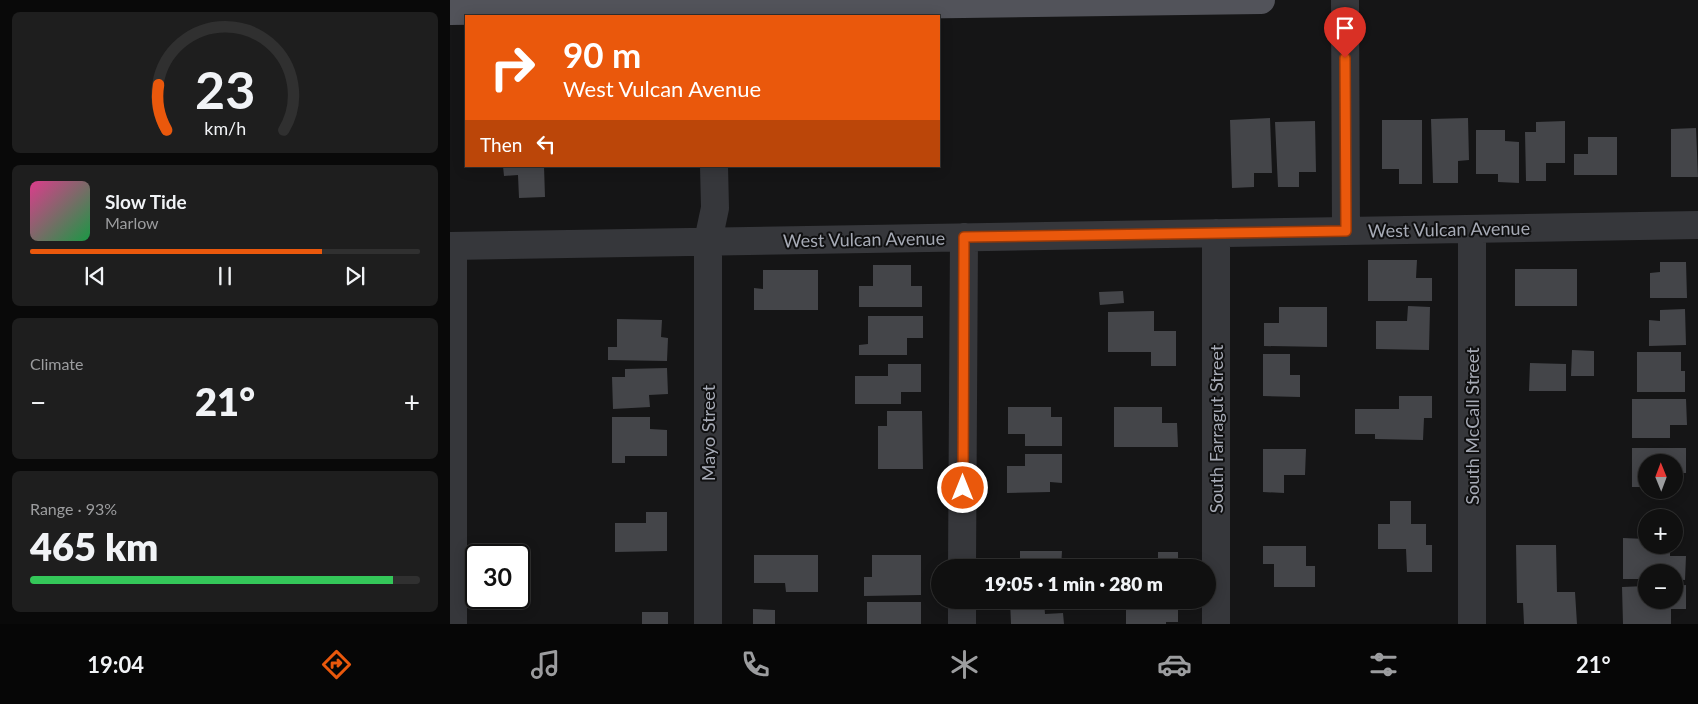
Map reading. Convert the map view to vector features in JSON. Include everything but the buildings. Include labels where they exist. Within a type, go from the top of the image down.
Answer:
[{"type":"main road","points":[[450,11],[711,12],[1261,0]]},
{"type":"street","points":[[1345,0],[1346,231]]},
{"type":"street","name":"Mayo Street","points":[[708,624],[708,241],[715,208],[714,167]]},
{"type":"street","name":"West Vulcan Avenue","points":[[451,246],[1698,225]]},
{"type":"street","name":"South McCall Street","points":[[1472,229],[1472,624]]},
{"type":"street","name":"South Farragut Street","points":[[1216,233],[1216,624]]},
{"type":"street","points":[[962,559],[964,237]]},
{"type":"street","points":[[451,246],[453,624]]},
{"type":"street","points":[[962,609],[962,624]]},
{"type":"route","points":[[963,488],[964,237],[1346,231],[1345,58]]}]
